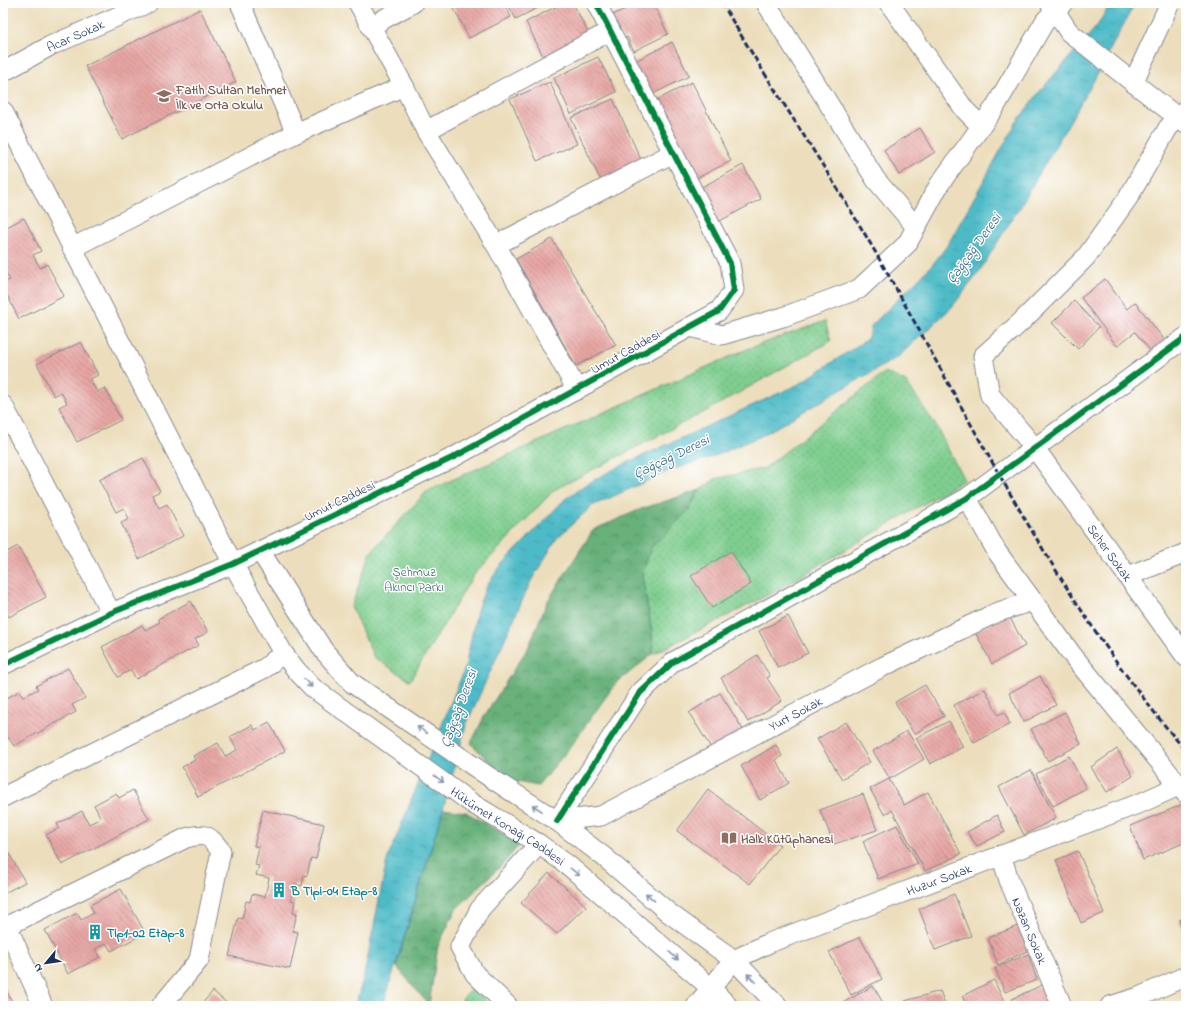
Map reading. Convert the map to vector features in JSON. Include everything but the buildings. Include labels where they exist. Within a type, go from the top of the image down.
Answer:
[{"type":"street","name":"Acar Sokak","points":[[3,72],[50,46],[148,3]]},
{"type":"street","points":[[240,3],[296,133]]},
{"type":"street","points":[[358,3],[404,86],[426,130],[496,245],[577,390]]},
{"type":"street","points":[[371,26],[413,3]]},
{"type":"street","name":"Umut Caddesi","points":[[3,665],[112,613],[233,564],[454,457],[719,311],[734,290],[730,263],[596,3]]},
{"type":"street","points":[[766,3],[876,180],[916,227]]},
{"type":"street","points":[[889,3],[965,110],[981,126]]},
{"type":"street","points":[[1133,84],[1170,3]]},
{"type":"street","points":[[690,327],[722,335],[783,317],[859,289],[907,244],[939,185],[996,107],[1045,21],[1056,6],[1069,32],[1133,84],[1183,117]]},
{"type":"street","points":[[426,130],[610,31]]},
{"type":"street","points":[[72,248],[296,133],[404,86]]},
{"type":"street","name":"Hükümet Konağı Caddesi","points":[[3,110],[233,564],[283,653],[297,671],[314,688],[473,804],[538,844],[616,905],[712,989],[728,1006]]},
{"type":"street","name":"Seher Sokak","points":[[1183,117],[1168,128],[1128,198],[1086,257],[1022,321],[983,356],[990,395],[1034,447],[1186,657]]},
{"type":"street","points":[[496,245],[673,153]]},
{"type":"street","points":[[557,821],[640,693],[673,662],[966,498],[1034,447],[1185,341]]},
{"type":"street","points":[[3,405],[112,613]]},
{"type":"street","points":[[966,498],[998,552],[1073,656],[1182,790]]},
{"type":"street","points":[[260,551],[324,651],[352,683],[398,713],[488,776],[557,821],[604,856],[669,913],[734,960],[778,1006]]},
{"type":"street","points":[[1128,576],[1186,553]]},
{"type":"street","name":"Yurt Sokak","points":[[557,821],[601,816],[882,667],[998,612],[1033,600]]},
{"type":"street","points":[[3,798],[265,668],[283,653]]},
{"type":"street","name":"Huzur Sokak","points":[[696,1006],[712,989],[734,960],[769,942],[1143,802],[1182,790]]},
{"type":"street","points":[[43,1006],[5,927],[186,838],[201,834],[211,837],[221,850],[199,960],[161,1006]]},
{"type":"street","points":[[508,1006],[475,974],[460,947],[480,909],[538,844]]},
{"type":"street","name":"Nazan Sokak","points":[[1001,855],[1010,883],[1062,1006]]},
{"type":"street","points":[[1110,1006],[1139,997],[1186,976]]},
{"type":"green space","name":"Şehmuz Akıncı Parkı","points":[[825,321],[831,341],[710,409],[554,490],[473,576],[410,681],[374,657],[351,607],[371,552],[427,491],[747,349]]},
{"type":"green space","points":[[885,372],[906,382],[935,424],[964,480],[774,592],[653,654],[652,633],[642,575],[651,548],[688,511],[700,490],[715,479],[765,468]]},
{"type":"green space","points":[[700,490],[688,511],[651,548],[642,575],[652,633],[653,654],[615,684],[571,746],[538,786],[506,780],[471,743],[485,715],[529,646],[547,602],[593,530],[641,509]]},
{"type":"green space","points":[[443,809],[466,812],[520,844],[502,865],[456,909],[438,946],[429,1005],[396,966]]},
{"type":"green space","points":[[473,986],[490,1006],[457,1006]]},
{"type":"water","name":"Çağçağ Deresi","points":[[1111,3],[1135,3],[1094,80],[1019,208],[977,275],[952,307],[898,357],[761,436],[712,457],[671,470],[592,506],[557,538],[531,581],[466,725],[443,809],[383,1006],[355,1006],[363,980],[387,860],[465,668],[477,610],[486,587],[499,568],[565,499],[585,485],[616,468],[799,384],[866,340],[872,325],[933,264],[947,246],[1016,123],[1040,91],[1097,26]]},
{"type":"railway","points":[[722,3],[873,248],[981,442],[1056,571],[1096,633],[1140,693],[1186,751]]},
{"type":"cycle path","points":[[3,665],[111,613],[233,564],[454,457],[719,311],[734,290],[730,263],[596,3]]},
{"type":"cycle path","points":[[557,821],[640,693],[673,662],[967,498],[1186,337]]},
{"type":"place","name":"Fatih Sultan Mehmet İlk ve Orta Okulu","points":[[164,96]]},
{"type":"place","name":"Halk Kütüphanesi","points":[[729,838]]},
{"type":"place","name":"B Tipi-04 Etap-8","points":[[279,890]]},
{"type":"place","name":"Tip1-02 Etap-8","points":[[95,932]]}]
